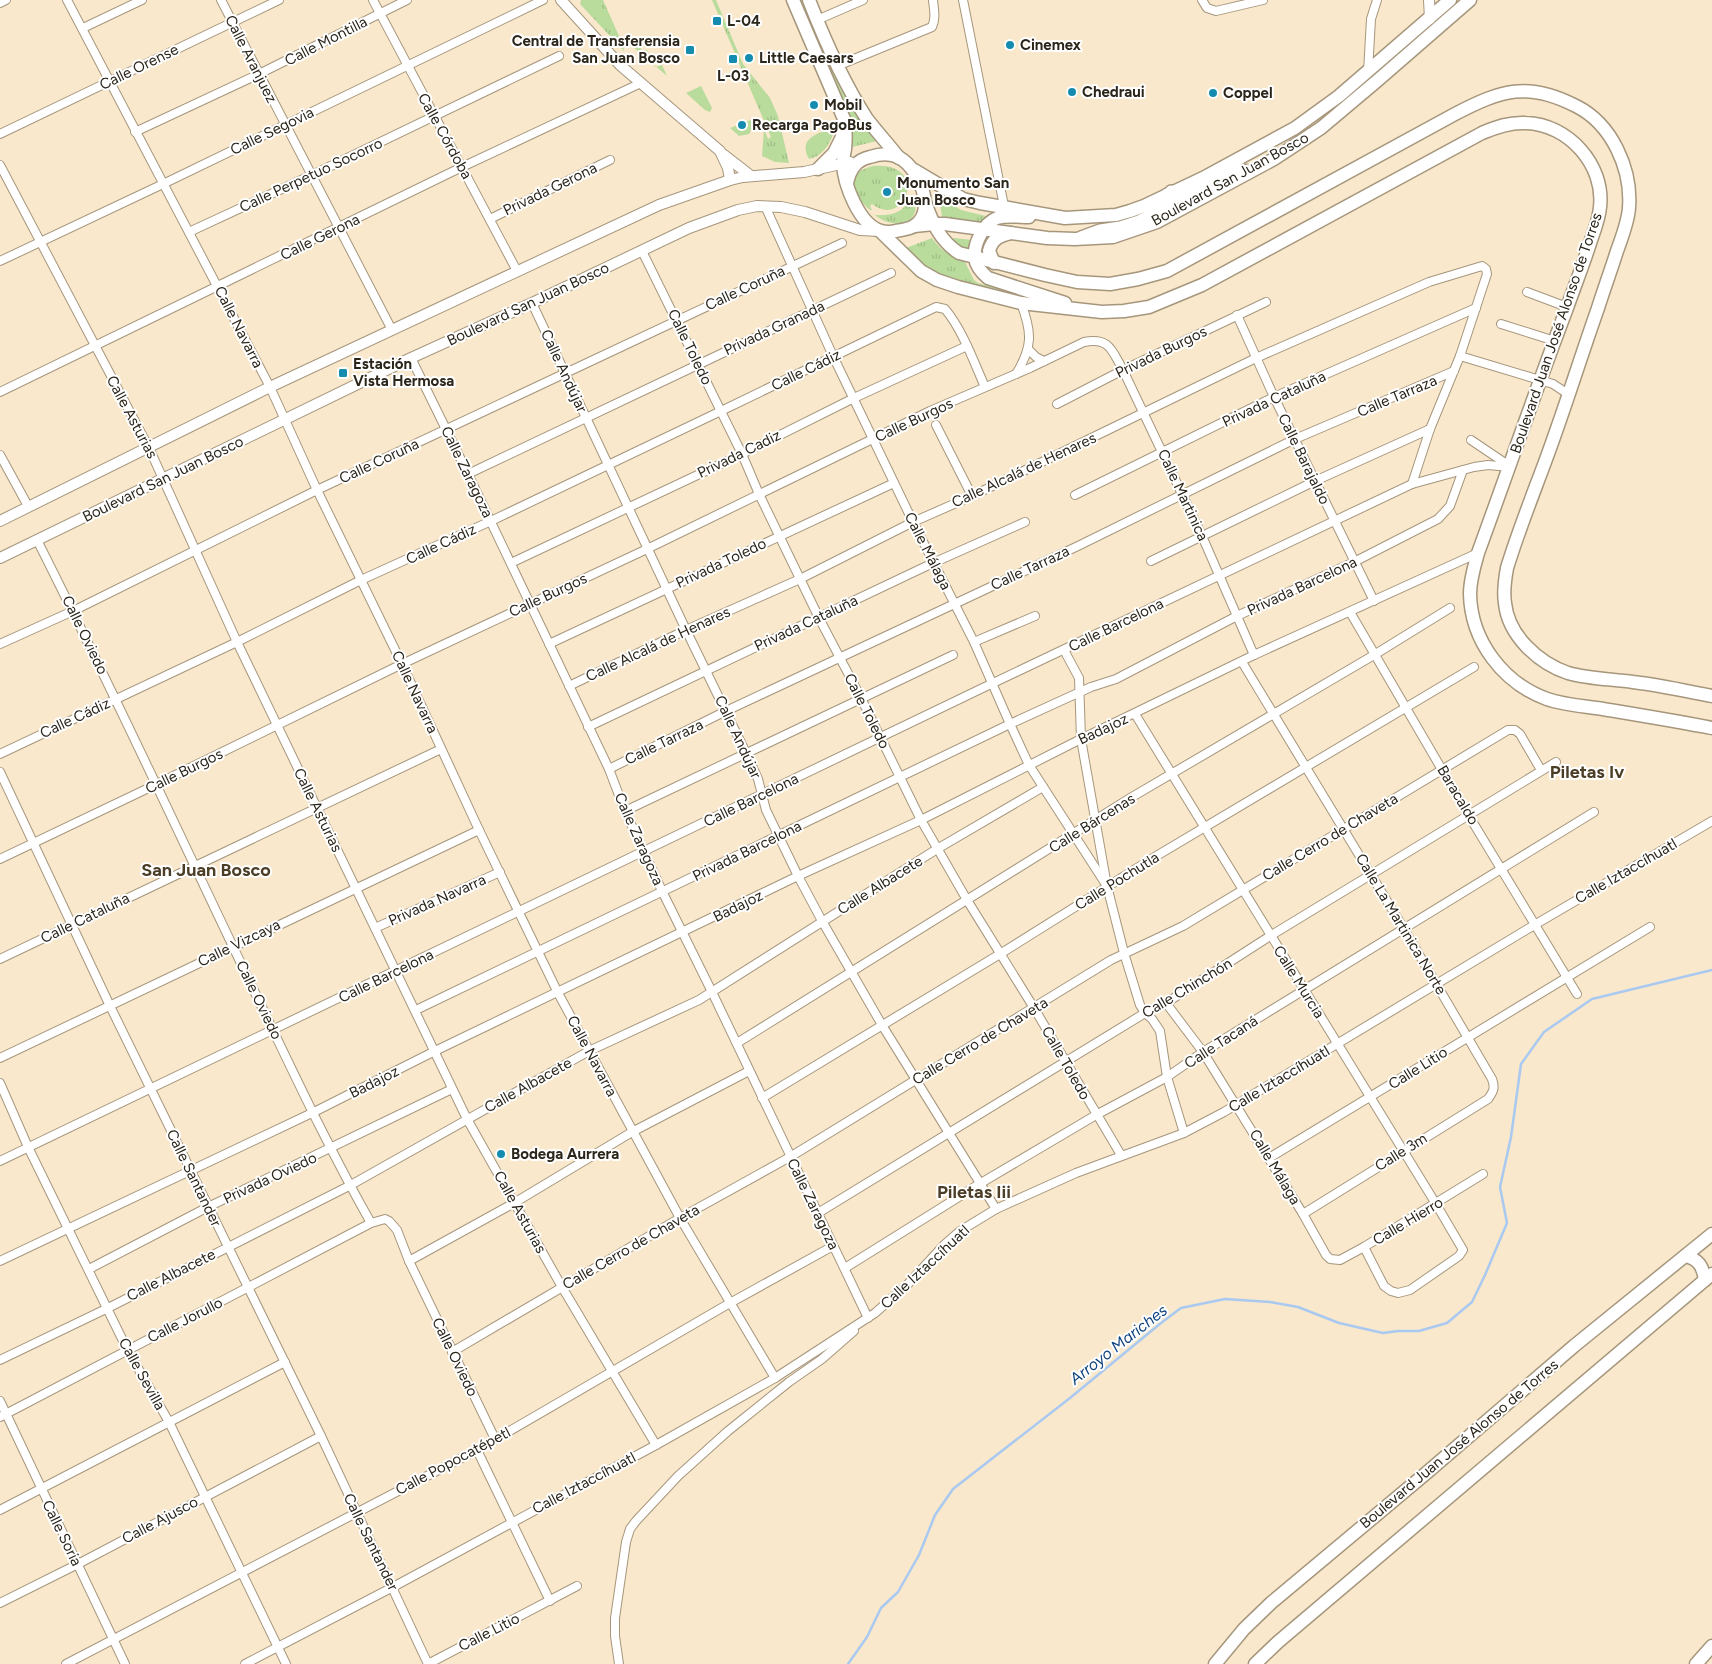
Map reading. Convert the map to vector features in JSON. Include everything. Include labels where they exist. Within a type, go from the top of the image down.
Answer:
[{"type":"main road","points":[[793,0],[844,119],[846,128],[843,162],[847,183],[858,212],[880,231],[896,231],[914,226],[921,219],[925,202],[914,170],[900,158],[868,120],[837,66],[809,0]]},
{"type":"main road","name":"Boulevard San Juan Bosco","points":[[914,170],[963,199],[1065,218],[1116,214],[1144,206],[1220,169],[1295,128],[1339,96],[1450,0]]},
{"type":"main road","name":"Boulevard San Juan Bosco","points":[[914,226],[934,224],[985,228],[1047,238],[1075,239],[1113,237],[1157,222],[1251,171],[1296,144],[1336,116],[1469,2]]},
{"type":"main road","name":"Boulevard Juan José Alonso de Torres","points":[[925,202],[942,239],[954,250],[975,258],[1077,282],[1110,284],[1138,280],[1167,271],[1479,102],[1506,93],[1537,92],[1559,98],[1580,108],[1600,124],[1618,151],[1623,162],[1628,184],[1629,208],[1626,225],[1546,461],[1515,542],[1507,568],[1504,587],[1505,602],[1511,622],[1520,638],[1535,654],[1551,665],[1567,672],[1663,686],[1712,696]]},
{"type":"main road","name":"Boulevard Juan José Alonso de Torres","points":[[880,231],[922,271],[937,280],[958,287],[1022,303],[1102,312],[1124,311],[1149,307],[1202,285],[1482,133],[1496,128],[1528,123],[1546,127],[1572,140],[1589,162],[1599,187],[1599,217],[1580,276],[1478,553],[1470,594],[1476,630],[1486,650],[1500,669],[1518,684],[1547,699],[1712,728]]},
{"type":"main road","points":[[818,168],[834,153],[846,128]]},
{"type":"main road","points":[[847,183],[854,166],[858,162],[879,155],[900,158]]},
{"type":"main road","points":[[1170,194],[1178,199],[1239,170],[1251,171]]},
{"type":"main road","points":[[1075,239],[1100,230],[1120,227],[1139,221],[1161,210],[1170,203],[1170,194]]},
{"type":"main road","points":[[1044,214],[1031,217],[995,219],[985,228],[977,245],[975,258],[981,271],[988,278],[1059,300],[1078,310]]},
{"type":"main road","points":[[994,263],[989,251],[992,242],[999,236],[1013,232]]},
{"type":"main road","name":"Boulevard Juan José Alonso de Torres","points":[[1214,1664],[1239,1634],[1271,1603],[1574,1346],[1712,1234]]},
{"type":"main road","points":[[1255,1664],[1278,1642],[1708,1277],[1697,1261],[1685,1256]]},
{"type":"main road","points":[[1696,1664],[1712,1646]]},
{"type":"street","points":[[0,3],[6,0]]},
{"type":"street","name":"Calle Navarra","points":[[67,0],[270,387],[317,490],[558,993],[680,1218],[775,1378]]},
{"type":"street","points":[[83,28],[142,0]]},
{"type":"street","name":"Calle Aranjuez","points":[[221,0],[392,330]]},
{"type":"street","name":"Calle Orense","points":[[0,134],[278,0]]},
{"type":"street","name":"Calle Córdoba","points":[[372,0],[518,271]]},
{"type":"street","name":"Calle Montilla","points":[[135,132],[259,74],[407,0]]},
{"type":"street","name":"Calle Segovia","points":[[0,261],[543,0]]},
{"type":"street","points":[[561,0],[605,49],[641,83],[751,176]]},
{"type":"street","points":[[817,20],[863,0]]},
{"type":"street","points":[[837,66],[932,27],[935,15],[933,0]]},
{"type":"street","points":[[963,0],[1004,206]]},
{"type":"street","points":[[1202,0],[1207,8],[1216,11],[1263,0]]},
{"type":"street","points":[[1368,72],[1371,18],[1376,0]]},
{"type":"street","points":[[1429,0],[1430,19]]},
{"type":"street","name":"Calle Perpetuo Socorro","points":[[189,232],[559,56]]},
{"type":"street","name":"Calle Gerona","points":[[0,392],[462,167],[641,83]]},
{"type":"street","points":[[720,151],[728,168],[730,180]]},
{"type":"street","name":"Privada Gerona","points":[[490,219],[610,160]]},
{"type":"street","points":[[0,521],[270,387],[659,205],[730,180],[751,176],[804,172],[843,162],[858,162]]},
{"type":"street","name":"Calle Asturias","points":[[0,165],[149,448],[277,725],[467,1119],[562,1288],[656,1445]]},
{"type":"street","name":"Boulevard San Juan Bosco","points":[[0,558],[411,358],[689,228],[738,210],[765,206],[806,212],[860,230],[880,231]]},
{"type":"street","name":"Calle Málaga","points":[[765,206],[833,356],[933,563],[974,642],[991,684],[1030,765],[1107,886]]},
{"type":"street","name":"Calle Coruña","points":[[0,644],[195,551],[317,490],[842,243]]},
{"type":"street","name":"Calle Toledo","points":[[642,250],[678,320],[819,618],[882,738],[921,820],[967,900],[1034,1008],[1121,1155]]},
{"type":"street","name":"Calle Alcalá de Henares","points":[[568,686],[800,579],[913,522],[972,496],[1256,358],[1429,282],[1479,267],[1484,268],[1487,274],[1476,308]]},
{"type":"street","name":"Privada Granada","points":[[468,474],[891,273]]},
{"type":"street","points":[[1528,292],[1567,307]]},
{"type":"street","name":"Privada Burgos","points":[[1057,404],[1122,370],[1266,302]]},
{"type":"street","name":"Calle Andújar","points":[[532,303],[746,753],[758,779],[766,810],[798,876],[822,922],[882,1025],[982,1183],[996,1209]]},
{"type":"street","points":[[1015,374],[1028,350],[1030,331],[1022,303]]},
{"type":"street","name":"Calle Cádiz","points":[[0,754],[238,642],[361,580],[491,521],[721,412],[936,307],[945,309],[949,314],[967,346]]},
{"type":"street","points":[[1412,484],[1430,429],[1460,356],[1476,308]]},
{"type":"street","name":"Privada Cataluña","points":[[1074,495],[1274,397],[1476,308]]},
{"type":"street","name":"Calle Barajaldo","points":[[1237,315],[1274,397],[1374,601]]},
{"type":"street","points":[[1502,324],[1555,341]]},
{"type":"street","name":"Calle Martinica","points":[[1100,341],[1106,344],[1113,352],[1144,413],[1220,575],[1254,656]]},
{"type":"street","name":"Calle Burgos","points":[[0,859],[873,439],[1084,342],[1100,341]]},
{"type":"street","points":[[967,346],[985,387]]},
{"type":"street","name":"Privada Cadiz","points":[[511,563],[742,454],[854,398],[967,346]]},
{"type":"street","points":[[1028,350],[1044,361]]},
{"type":"street","points":[[1460,356],[1553,384],[1568,394]]},
{"type":"street","name":"Calle Zaragoza","points":[[411,358],[609,769],[662,893],[737,1043],[833,1246],[846,1268],[868,1318]]},
{"type":"street","name":"Calle Tarraza","points":[[609,769],[726,711],[1078,546],[1295,439],[1454,371]]},
{"type":"street","points":[[936,425],[972,496]]},
{"type":"street","points":[[1151,561],[1315,481],[1430,429]]},
{"type":"street","points":[[1471,440],[1510,467]]},
{"type":"street","points":[[0,455],[28,506]]},
{"type":"street","name":"Calle Barcelona","points":[[0,1161],[991,684],[1412,484],[1488,465],[1510,467]]},
{"type":"street","name":"Privada Barcelona","points":[[416,1010],[1010,724],[1102,683],[1116,680],[1238,616],[1354,562],[1438,519],[1450,506],[1463,470]]},
{"type":"street","name":"Privada Toledo","points":[[549,644],[894,483]]},
{"type":"street","name":"Privada Cataluña","points":[[588,727],[933,563],[1025,522]]},
{"type":"street","name":"Calle Oviedo","points":[[37,540],[116,699],[331,1149],[371,1223],[385,1220],[397,1230],[409,1261],[495,1439]]},
{"type":"street","name":"Badajoz","points":[[0,1261],[314,1112],[435,1051],[798,876],[921,820],[1081,739],[1254,656],[1478,553]]},
{"type":"street","name":"Calle Bárcenas","points":[[737,1043],[1095,820],[1450,608]]},
{"type":"street","name":"Baracaldo","points":[[1350,612],[1469,816],[1567,977]]},
{"type":"street","points":[[974,642],[1034,616]]},
{"type":"street","points":[[1064,650],[1079,678],[1081,739],[1107,886],[1124,954],[1140,1006],[1152,1018],[1160,1031],[1166,1078],[1184,1133]]},
{"type":"street","points":[[625,810],[953,655]]},
{"type":"street","name":"Calle La Martinica Norte","points":[[1242,662],[1437,984],[1492,1078],[1494,1086]]},
{"type":"street","name":"Calle Pochutla","points":[[762,1098],[1000,954],[1107,886],[1474,667]]},
{"type":"street","name":"Calle Murcia","points":[[1135,714],[1463,1250],[1459,1256],[1410,1290],[1398,1293],[1384,1286],[1364,1247]]},
{"type":"street","name":"Calle Cerro de Chaveta","points":[[452,1352],[680,1218],[790,1157],[915,1079],[1124,954],[1183,926],[1508,730],[1515,730],[1520,734],[1541,770]]},
{"type":"street","name":"Calle Cataluña","points":[[0,959],[441,749]]},
{"type":"street","name":"Calle Chinchón","points":[[818,1212],[1145,1013],[1166,1003],[1270,936],[1556,762]]},
{"type":"street","name":"Calle Santander","points":[[0,772],[189,1170],[321,1436],[428,1664]]},
{"type":"street","name":"Calle Albacete","points":[[0,1360],[108,1308],[227,1246],[350,1186],[589,1052],[712,992],[937,849],[1043,787]]},
{"type":"street","name":"Calle Tacaná","points":[[846,1268],[982,1183],[1096,1115],[1166,1078],[1203,1052],[1594,812]]},
{"type":"street","name":"Calle Iztaccíhuatl","points":[[245,1664],[393,1587],[656,1445],[775,1378],[868,1318],[907,1285],[945,1244],[960,1231],[996,1209],[1062,1178],[1184,1133],[1237,1104],[1536,924],[1712,821]]},
{"type":"street","name":"Calle Vizcaya","points":[[0,1058],[479,830]]},
{"type":"street","name":"Privada Navarra","points":[[375,928],[500,872]]},
{"type":"street","name":"Calle Litio","points":[[1269,1158],[1650,927]]},
{"type":"street","points":[[1567,977],[1577,994]]},
{"type":"street","name":"Calle Málaga","points":[[1166,1003],[1203,1052],[1237,1104],[1330,1259]]},
{"type":"street","points":[[409,1261],[514,1202],[632,1132],[749,1071]]},
{"type":"street","name":"Calle Sevilla","points":[[0,1083],[28,1147],[128,1349],[168,1422],[286,1664]]},
{"type":"street","name":"Calle 3m","points":[[1303,1214],[1488,1099],[1493,1092],[1494,1086]]},
{"type":"street","name":"Privada Oviedo","points":[[89,1269],[208,1207],[452,1089]]},
{"type":"street","name":"Calle Hierro","points":[[1330,1259],[1340,1260],[1364,1247],[1483,1174]]},
{"type":"street","name":"Calle Jorullo","points":[[3,1415],[371,1223]]},
{"type":"street","name":"Calle Popocatépetl","points":[[66,1664],[478,1450],[730,1303],[833,1246]]},
{"type":"street","points":[[619,1664],[615,1636],[615,1618],[626,1542],[630,1529],[678,1476],[789,1382],[822,1359],[868,1318]]},
{"type":"street","points":[[0,1510],[285,1362]]},
{"type":"street","name":"Calle Soria","points":[[0,1401],[3,1415],[42,1489],[125,1664]]},
{"type":"street","name":"Calle Ajusco","points":[[0,1604],[321,1436]]},
{"type":"street","points":[[478,1450],[550,1601]]},
{"type":"street","name":"Calle Litio","points":[[428,1664],[577,1586]]},
{"type":"green space","points":[[581,0],[603,0],[624,51],[580,4]]},
{"type":"green space","points":[[712,0],[716,0],[743,64],[770,98],[778,116],[789,163],[775,162],[762,156],[764,129],[768,139],[771,137]]},
{"type":"green space","points":[[800,0],[802,0],[844,91],[854,109],[877,141],[852,147],[849,113]]},
{"type":"green space","points":[[639,45],[642,51],[647,50],[654,65],[633,47]]},
{"type":"green space","points":[[662,65],[667,76],[656,67]]},
{"type":"green space","points":[[701,86],[712,108],[710,112],[705,110],[686,93]]},
{"type":"green space","points":[[754,119],[755,124],[749,134],[739,136],[730,128],[738,125],[740,128],[746,126],[745,122]]},
{"type":"green space","points":[[835,127],[832,137],[823,151],[809,159],[806,152],[808,141],[817,134]]},
{"type":"green space","points":[[873,166],[891,167],[902,173],[907,183],[907,193],[903,202],[895,208],[884,210],[872,204],[870,206],[872,210],[870,210],[855,191],[854,179],[857,174]]},
{"type":"green space","points":[[912,194],[915,213],[906,222],[899,224],[891,223],[875,215],[888,215],[898,212],[906,205]]},
{"type":"green space","points":[[939,196],[961,210],[990,217],[983,222],[942,217]]},
{"type":"green space","points":[[932,238],[947,253],[965,262],[974,280],[978,283],[1045,302],[1044,304],[939,274],[928,269],[906,248]]},
{"type":"green space","points":[[954,238],[972,240],[969,249],[959,247],[952,240]]},
{"type":"waterway","name":"Arroyo Mariches","points":[[848,1664],[867,1637],[881,1608],[898,1592],[919,1555],[935,1515],[953,1489],[1181,1308],[1225,1299],[1270,1302],[1298,1307],[1339,1323],[1383,1333],[1419,1331],[1447,1323],[1472,1302],[1507,1223],[1500,1187],[1511,1137],[1521,1064],[1544,1032],[1592,999],[1712,970]]},
{"type":"place","name":"L-04","points":[[717,21]]},
{"type":"place","name":"Cinemex","points":[[1010,45]]},
{"type":"place","name":"Central de Transferensia San Juan Bosco","points":[[690,50]]},
{"type":"place","name":"Little Caesars","points":[[749,58]]},
{"type":"place","name":"L-03","points":[[733,59]]},
{"type":"place","name":"Chedraui","points":[[1072,92]]},
{"type":"place","name":"Coppel","points":[[1213,93]]},
{"type":"place","name":"Mobil","points":[[814,105]]},
{"type":"place","name":"Recarga PagoBus","points":[[742,125]]},
{"type":"place","name":"Monumento San Juan Bosco","points":[[887,192]]},
{"type":"place","name":"Estación Vista Hermosa","points":[[343,373]]},
{"type":"place","name":"Bodega Aurrera","points":[[501,1154]]},
{"type":"district","name":"Piletas Iv","points":[[1587,772]]},
{"type":"district","name":"San Juan Bosco","points":[[206,870]]},
{"type":"district","name":"Piletas Iii","points":[[974,1192]]}]
